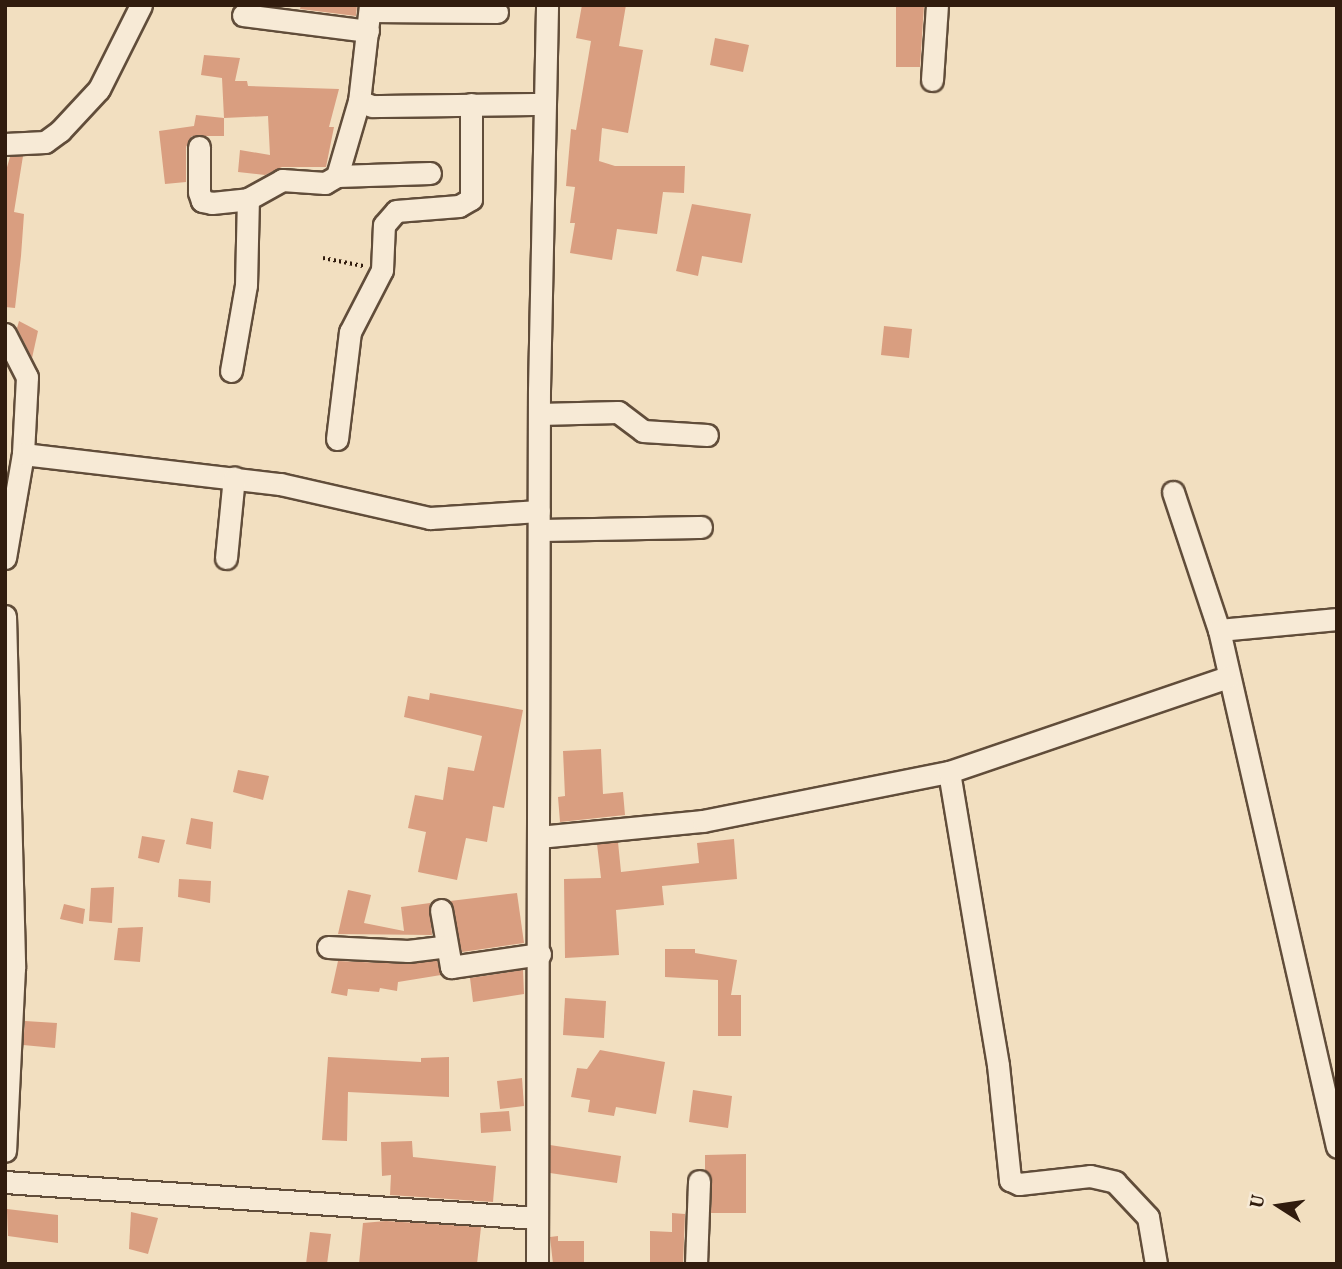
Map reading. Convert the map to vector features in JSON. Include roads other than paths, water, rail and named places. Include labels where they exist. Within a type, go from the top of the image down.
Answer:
[{"type":"street","points":[[5,144],[45,142],[60,131],[99,89],[141,5]]},
{"type":"street","points":[[537,1264],[540,954],[539,414],[542,104],[547,5]]},
{"type":"street","points":[[932,80],[937,5]]},
{"type":"street","points":[[243,15],[369,16],[497,12]]},
{"type":"street","points":[[337,176],[359,102],[369,16]]},
{"type":"street","points":[[359,102],[372,106],[542,104]]},
{"type":"street","points":[[337,439],[350,332],[382,270],[388,217],[405,209],[459,206],[471,200],[471,104]]},
{"type":"street","points":[[199,147],[202,201],[248,200],[282,180],[325,183],[337,176],[429,173]]},
{"type":"street","points":[[231,371],[246,285],[248,200]]},
{"type":"street","points":[[5,334],[27,377],[23,454],[5,558]]},
{"type":"street","points":[[539,414],[618,412],[643,431],[707,435]]},
{"type":"street","points":[[23,454],[234,477],[316,491],[411,516],[701,527]]},
{"type":"street","points":[[226,558],[234,477]]},
{"type":"street","points":[[1173,492],[1219,630],[1337,1147]]},
{"type":"street","points":[[5,616],[15,968],[5,1151]]},
{"type":"street","points":[[1219,630],[1337,619]]},
{"type":"street","points":[[539,837],[703,821],[949,772],[1228,677]]},
{"type":"street","points":[[949,772],[998,1065],[1010,1180],[1019,1184],[1090,1176],[1115,1182],[1147,1217],[1156,1264]]},
{"type":"street","points":[[441,910],[451,967],[540,954]]},
{"type":"street","points":[[328,947],[408,951],[446,946]]},
{"type":"street","points":[[696,1264],[699,1181]]},
{"type":"street","points":[[5,1182],[537,1218]]}]
